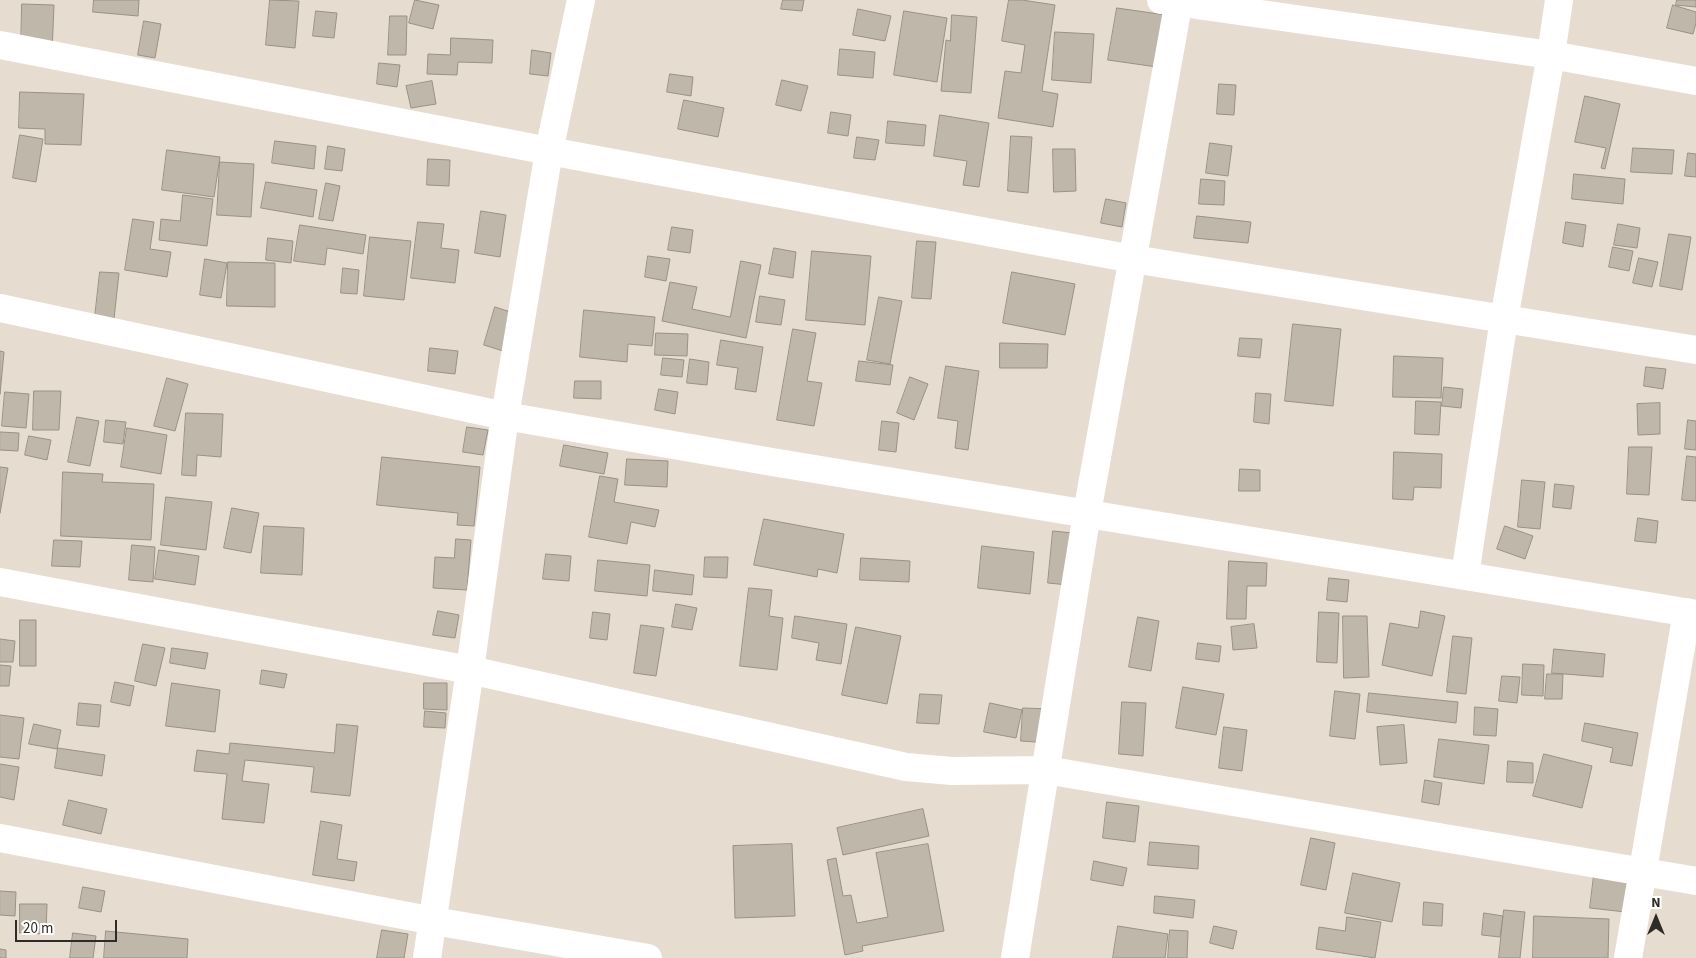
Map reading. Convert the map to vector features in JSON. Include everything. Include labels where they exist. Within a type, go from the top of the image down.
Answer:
[{"type":"street","points":[[427,958],[434,921],[505,416],[549,151],[581,0]]},
{"type":"street","points":[[1465,575],[1504,319],[1551,56],[1559,0]]},
{"type":"street","points":[[1015,958],[1087,513],[1133,259],[1173,1],[1551,56],[1696,81]]},
{"type":"street","points":[[0,46],[549,151],[1133,259],[1696,350]]},
{"type":"street","points":[[0,308],[505,416],[1692,613],[1642,871],[1628,958]]},
{"type":"street","points":[[0,582],[470,670],[906,766],[952,771],[1046,770],[1696,880]]},
{"type":"street","points":[[0,838],[434,921],[648,958]]},
{"type":"building","points":[[94,0],[139,0],[138,16],[93,12]]},
{"type":"building","points":[[270,0],[299,1],[295,48],[266,45]]},
{"type":"building","points":[[415,0],[439,5],[433,29],[409,23]]},
{"type":"building","points":[[783,0],[804,0],[802,11],[781,9]]},
{"type":"building","points":[[1009,0],[1055,5],[1042,91],[1058,94],[1053,127],[998,118],[1005,71],[1021,73],[1025,45],[1002,41]]},
{"type":"building","points":[[1677,0],[1696,0],[1696,7],[1676,5]]},
{"type":"building","points":[[22,4],[54,5],[52,53],[21,52]]},
{"type":"building","points":[[1673,5],[1696,12],[1693,34],[1667,28]]},
{"type":"building","points":[[1117,8],[1166,15],[1157,67],[1108,60]]},
{"type":"building","points":[[858,9],[891,16],[885,41],[853,35]]},
{"type":"building","points":[[316,11],[337,13],[334,38],[313,36]]},
{"type":"building","points":[[904,11],[947,18],[937,82],[894,75]]},
{"type":"building","points":[[952,15],[977,17],[971,93],[941,91],[946,40],[950,41]]},
{"type":"building","points":[[390,16],[407,16],[406,55],[388,55]]},
{"type":"building","points":[[144,21],[161,24],[155,58],[138,55]]},
{"type":"building","points":[[1055,32],[1094,34],[1091,83],[1052,80]]},
{"type":"building","points":[[451,38],[493,40],[492,63],[458,62],[457,75],[427,74],[428,54],[450,55]]},
{"type":"building","points":[[840,49],[875,52],[873,78],[838,75]]},
{"type":"building","points":[[532,50],[551,53],[548,76],[530,74]]},
{"type":"building","points":[[379,63],[400,65],[397,87],[377,84]]},
{"type":"building","points":[[670,74],[693,77],[691,96],[667,92]]},
{"type":"building","points":[[782,80],[808,86],[801,111],[776,105]]},
{"type":"building","points":[[432,81],[436,104],[411,108],[406,86]]},
{"type":"building","points":[[1219,84],[1236,85],[1234,115],[1217,114]]},
{"type":"building","points":[[20,92],[84,94],[81,145],[45,144],[45,129],[19,128]]},
{"type":"building","points":[[1585,96],[1620,104],[1605,169],[1601,168],[1606,148],[1575,142]]},
{"type":"building","points":[[684,100],[724,108],[718,137],[678,129]]},
{"type":"building","points":[[831,112],[851,115],[848,136],[828,133]]},
{"type":"building","points":[[940,115],[989,123],[979,187],[963,185],[967,161],[934,156]]},
{"type":"building","points":[[888,121],[926,125],[924,146],[886,143]]},
{"type":"building","points":[[20,135],[43,139],[36,182],[13,178]]},
{"type":"building","points":[[1011,136],[1032,137],[1028,193],[1008,191]]},
{"type":"building","points":[[857,137],[879,140],[875,160],[854,158]]},
{"type":"building","points":[[275,141],[316,146],[314,169],[272,163]]},
{"type":"building","points":[[1210,143],[1232,146],[1228,176],[1206,173]]},
{"type":"building","points":[[328,146],[345,149],[342,171],[325,169]]},
{"type":"building","points":[[1633,148],[1674,150],[1672,174],[1631,172]]},
{"type":"building","points":[[1053,149],[1075,149],[1076,191],[1054,192]]},
{"type":"building","points":[[167,150],[220,157],[214,197],[162,190]]},
{"type":"building","points":[[1688,153],[1696,154],[1696,177],[1685,176]]},
{"type":"building","points":[[428,159],[450,160],[449,186],[427,185]]},
{"type":"building","points":[[220,162],[254,164],[251,217],[217,215]]},
{"type":"building","points":[[1574,174],[1625,179],[1623,204],[1572,199]]},
{"type":"building","points":[[1201,179],[1225,181],[1224,205],[1199,204]]},
{"type":"building","points":[[266,182],[317,190],[313,217],[261,208]]},
{"type":"building","points":[[326,183],[340,186],[333,221],[319,219]]},
{"type":"building","points":[[183,195],[213,199],[207,246],[159,240],[161,219],[180,221]]},
{"type":"building","points":[[1106,199],[1126,203],[1122,227],[1101,223]]},
{"type":"building","points":[[481,211],[506,215],[500,257],[475,253]]},
{"type":"building","points":[[1197,216],[1251,222],[1248,243],[1194,238]]},
{"type":"building","points":[[133,219],[154,222],[150,249],[171,252],[167,277],[125,270]]},
{"type":"building","points":[[418,222],[444,224],[441,248],[459,250],[455,283],[411,278]]},
{"type":"building","points":[[1566,222],[1586,225],[1583,247],[1563,243]]},
{"type":"building","points":[[1618,224],[1640,228],[1637,248],[1614,245]]},
{"type":"building","points":[[300,225],[366,235],[363,254],[327,248],[325,265],[294,261]]},
{"type":"building","points":[[672,227],[693,230],[690,253],[668,250]]},
{"type":"building","points":[[1669,234],[1691,237],[1682,290],[1660,286]]},
{"type":"building","points":[[370,237],[411,241],[404,300],[364,296]]},
{"type":"building","points":[[268,238],[293,241],[291,263],[266,260]]},
{"type":"building","points":[[917,241],[936,242],[931,299],[912,298]]},
{"type":"building","points":[[1613,247],[1633,251],[1629,271],[1609,267]]},
{"type":"building","points":[[774,248],[796,252],[793,278],[769,274]]},
{"type":"building","points":[[812,251],[871,256],[865,325],[806,320]]},
{"type":"building","points":[[648,256],[670,259],[666,281],[645,277]]},
{"type":"building","points":[[1639,258],[1658,262],[1652,287],[1633,283]]},
{"type":"building","points":[[205,259],[227,263],[221,298],[200,295]]},
{"type":"building","points":[[741,261],[761,265],[746,338],[662,321],[670,282],[697,287],[692,309],[730,317]]},
{"type":"building","points":[[228,262],[275,263],[275,307],[227,306]]},
{"type":"building","points":[[343,268],[359,270],[357,294],[341,293]]},
{"type":"building","points":[[100,272],[119,273],[114,319],[95,317]]},
{"type":"building","points":[[1012,272],[1075,284],[1065,335],[1003,323]]},
{"type":"building","points":[[760,296],[785,300],[781,325],[756,322]]},
{"type":"building","points":[[879,297],[902,301],[890,364],[867,360]]},
{"type":"building","points":[[495,307],[517,314],[506,352],[484,345]]},
{"type":"building","points":[[584,310],[655,317],[652,346],[628,344],[627,362],[580,357]]},
{"type":"building","points":[[1293,324],[1341,329],[1333,406],[1285,401]]},
{"type":"building","points":[[793,329],[816,333],[807,381],[822,383],[814,426],[777,420]]},
{"type":"building","points":[[656,333],[688,334],[687,356],[655,355]]},
{"type":"building","points":[[1240,338],[1262,339],[1260,358],[1238,356]]},
{"type":"building","points":[[721,340],[763,347],[756,392],[735,389],[738,368],[717,365]]},
{"type":"building","points":[[1000,343],[1048,344],[1047,368],[1000,368]]},
{"type":"building","points":[[430,348],[458,351],[455,374],[428,371]]},
{"type":"building","points":[[0,351],[4,352],[0,394]]},
{"type":"building","points":[[1394,356],[1443,358],[1441,398],[1393,397]]},
{"type":"building","points":[[663,358],[684,360],[682,377],[661,375]]},
{"type":"building","points":[[690,359],[709,362],[707,385],[687,383]]},
{"type":"building","points":[[859,361],[893,365],[890,385],[856,381]]},
{"type":"building","points":[[946,366],[979,371],[968,450],[955,448],[958,421],[938,418]]},
{"type":"building","points":[[1646,367],[1666,369],[1663,389],[1644,386]]},
{"type":"building","points":[[910,377],[928,384],[914,420],[897,413]]},
{"type":"building","points":[[167,378],[188,384],[175,431],[154,426]]},
{"type":"building","points":[[575,381],[601,381],[601,399],[574,398]]},
{"type":"building","points":[[1444,387],[1463,389],[1461,408],[1442,406]]},
{"type":"building","points":[[659,389],[678,392],[675,414],[655,410]]},
{"type":"building","points":[[34,391],[61,391],[59,430],[33,430]]},
{"type":"building","points":[[5,392],[29,394],[26,428],[2,426]]},
{"type":"building","points":[[1256,393],[1271,394],[1269,424],[1254,422]]},
{"type":"building","points":[[1416,401],[1441,402],[1439,435],[1415,434]]},
{"type":"building","points":[[1660,403],[1660,434],[1638,435],[1637,404]]},
{"type":"building","points":[[186,413],[223,414],[221,457],[197,455],[196,476],[182,475]]},
{"type":"building","points":[[77,417],[99,421],[90,466],[68,462]]},
{"type":"building","points":[[106,420],[126,422],[123,444],[104,442]]},
{"type":"building","points":[[1688,420],[1696,421],[1696,450],[1685,449]]},
{"type":"building","points":[[882,421],[899,423],[896,452],[879,450]]},
{"type":"building","points":[[467,427],[488,430],[483,455],[463,452]]},
{"type":"building","points":[[127,428],[167,435],[161,474],[121,467]]},
{"type":"building","points":[[0,432],[19,433],[18,451],[0,450]]},
{"type":"building","points":[[29,436],[51,440],[47,460],[25,455]]},
{"type":"building","points":[[564,445],[608,453],[604,474],[560,466]]},
{"type":"building","points":[[1629,447],[1652,447],[1649,495],[1627,494]]},
{"type":"building","points":[[1394,452],[1442,454],[1441,488],[1414,487],[1413,500],[1393,499]]},
{"type":"building","points":[[1687,456],[1696,457],[1696,501],[1682,500]]},
{"type":"building","points":[[382,457],[480,467],[474,526],[457,525],[458,513],[377,505]]},
{"type":"building","points":[[627,459],[668,461],[667,487],[625,485]]},
{"type":"building","points":[[0,467],[8,468],[0,513]]},
{"type":"building","points":[[1240,469],[1260,470],[1260,491],[1239,491]]},
{"type":"building","points":[[63,472],[103,474],[102,482],[154,484],[151,540],[61,536]]},
{"type":"building","points":[[600,476],[618,479],[614,502],[659,510],[655,527],[631,522],[627,544],[589,537]]},
{"type":"building","points":[[1522,480],[1545,482],[1540,529],[1518,527]]},
{"type":"building","points":[[1555,484],[1574,486],[1571,509],[1553,507]]},
{"type":"building","points":[[166,497],[212,502],[206,550],[161,545]]},
{"type":"building","points":[[232,508],[259,513],[251,553],[224,548]]},
{"type":"building","points":[[1638,518],[1658,521],[1656,543],[1635,541]]},
{"type":"building","points":[[764,519],[844,534],[837,573],[818,569],[817,577],[754,565]]},
{"type":"building","points":[[264,526],[304,528],[302,575],[261,573]]},
{"type":"building","points":[[1505,526],[1533,536],[1525,559],[1497,549]]},
{"type":"building","points":[[1053,531],[1073,533],[1068,585],[1048,583]]},
{"type":"building","points":[[456,539],[471,540],[467,590],[433,588],[435,557],[454,558]]},
{"type":"building","points":[[54,540],[82,541],[80,567],[52,566]]},
{"type":"building","points":[[132,545],[155,547],[153,582],[129,580]]},
{"type":"building","points":[[982,546],[1034,552],[1030,594],[978,588]]},
{"type":"building","points":[[159,550],[199,556],[195,585],[155,579]]},
{"type":"building","points":[[546,554],[571,556],[569,581],[543,579]]},
{"type":"building","points":[[705,557],[728,557],[727,578],[704,577]]},
{"type":"building","points":[[861,558],[910,561],[909,582],[860,580]]},
{"type":"building","points":[[598,560],[650,565],[647,596],[595,591]]},
{"type":"building","points":[[1229,561],[1267,563],[1266,586],[1247,586],[1246,619],[1227,619]]},
{"type":"building","points":[[655,570],[694,575],[692,595],[653,591]]},
{"type":"building","points":[[1329,578],[1349,580],[1347,602],[1327,600]]},
{"type":"building","points":[[749,588],[772,590],[769,616],[783,618],[777,670],[740,666]]},
{"type":"building","points":[[676,604],[697,608],[692,630],[672,627]]},
{"type":"building","points":[[438,611],[459,615],[455,638],[433,635]]},
{"type":"building","points":[[1421,611],[1445,616],[1432,676],[1382,665],[1390,623],[1418,628]]},
{"type":"building","points":[[593,612],[610,614],[607,640],[590,638]]},
{"type":"building","points":[[1319,612],[1339,613],[1337,663],[1317,662]]},
{"type":"building","points":[[795,616],[847,624],[841,664],[816,660],[819,643],[792,638]]},
{"type":"building","points":[[1343,616],[1367,616],[1369,677],[1344,678]]},
{"type":"building","points":[[1138,617],[1159,621],[1151,671],[1129,667]]},
{"type":"building","points":[[20,620],[36,620],[36,666],[20,666]]},
{"type":"building","points":[[1254,624],[1257,648],[1233,650],[1231,627]]},
{"type":"building","points":[[641,625],[664,628],[656,676],[634,673]]},
{"type":"building","points":[[856,627],[901,636],[887,704],[842,695]]},
{"type":"building","points":[[1453,636],[1472,638],[1466,694],[1447,692]]},
{"type":"building","points":[[0,639],[15,641],[13,662],[0,662]]},
{"type":"building","points":[[1198,643],[1221,646],[1219,662],[1196,659]]},
{"type":"building","points":[[143,644],[165,648],[156,686],[135,681]]},
{"type":"building","points":[[172,648],[208,653],[205,669],[170,663]]},
{"type":"building","points":[[1554,649],[1605,654],[1603,677],[1552,673]]},
{"type":"building","points":[[1523,664],[1544,665],[1543,696],[1522,695]]},
{"type":"building","points":[[0,665],[11,666],[9,686],[0,686]]},
{"type":"building","points":[[262,670],[287,674],[284,688],[260,684]]},
{"type":"building","points":[[1547,674],[1563,674],[1562,699],[1545,699]]},
{"type":"building","points":[[1502,676],[1520,677],[1517,703],[1499,701]]},
{"type":"building","points":[[115,682],[134,686],[130,706],[111,702]]},
{"type":"building","points":[[172,683],[220,690],[215,732],[166,726]]},
{"type":"building","points":[[424,683],[447,683],[447,710],[424,709]]},
{"type":"building","points":[[1183,687],[1224,694],[1216,735],[1176,728]]},
{"type":"building","points":[[1335,691],[1360,694],[1355,739],[1330,736]]},
{"type":"building","points":[[1369,693],[1458,702],[1456,723],[1367,712]]},
{"type":"building","points":[[920,694],[942,695],[939,724],[917,723]]},
{"type":"building","points":[[1122,702],[1146,703],[1143,756],[1119,754]]},
{"type":"building","points":[[79,703],[101,705],[99,727],[77,725]]},
{"type":"building","points":[[990,703],[1022,710],[1016,738],[984,732]]},
{"type":"building","points":[[1475,707],[1498,709],[1496,736],[1474,735]]},
{"type":"building","points":[[1023,708],[1052,709],[1050,743],[1021,741]]},
{"type":"building","points":[[425,711],[446,713],[445,728],[424,727]]},
{"type":"building","points":[[0,715],[24,718],[19,759],[0,757]]},
{"type":"building","points":[[1585,723],[1638,733],[1632,766],[1610,762],[1613,748],[1582,741]]},
{"type":"building","points":[[34,724],[61,730],[57,749],[29,744]]},
{"type":"building","points":[[337,724],[358,726],[350,796],[311,792],[314,767],[245,760],[242,781],[269,784],[264,823],[222,819],[227,774],[194,771],[197,750],[229,754],[230,743],[334,753]]},
{"type":"building","points":[[1404,725],[1407,763],[1380,765],[1377,727]]},
{"type":"building","points":[[1224,727],[1247,730],[1242,771],[1219,768]]},
{"type":"building","points":[[1439,739],[1489,745],[1484,784],[1434,777]]},
{"type":"building","points":[[58,748],[105,755],[102,776],[55,768]]},
{"type":"building","points":[[1544,754],[1592,766],[1582,808],[1533,796]]},
{"type":"building","points":[[1508,761],[1533,763],[1533,783],[1507,782]]},
{"type":"building","points":[[0,764],[19,767],[14,800],[0,797]]},
{"type":"building","points":[[1425,780],[1442,783],[1439,805],[1422,802]]},
{"type":"building","points":[[69,800],[107,809],[101,834],[63,825]]},
{"type":"building","points":[[1107,802],[1139,806],[1135,842],[1103,838]]},
{"type":"building","points":[[923,809],[929,836],[843,855],[837,828]]},
{"type":"building","points":[[321,821],[342,825],[337,859],[357,862],[354,881],[313,875]]},
{"type":"building","points":[[1311,838],[1335,843],[1326,890],[1301,885]]},
{"type":"building","points":[[1150,842],[1199,846],[1198,869],[1148,865]]},
{"type":"building","points":[[792,844],[795,916],[735,918],[733,846]]},
{"type":"building","points":[[928,844],[944,931],[862,946],[863,951],[845,955],[827,860],[836,858],[843,896],[851,895],[857,923],[888,917],[876,853]]},
{"type":"building","points":[[1094,861],[1127,868],[1123,886],[1091,880]]},
{"type":"building","points":[[1353,873],[1400,883],[1392,922],[1345,913]]},
{"type":"building","points":[[1594,875],[1638,881],[1634,913],[1590,908]]},
{"type":"building","points":[[83,887],[105,891],[101,912],[79,908]]},
{"type":"building","points":[[0,891],[16,892],[15,916],[0,915]]},
{"type":"building","points":[[1155,896],[1195,900],[1193,918],[1154,913]]},
{"type":"building","points":[[1424,902],[1443,904],[1442,926],[1423,925]]},
{"type":"building","points":[[20,904],[47,904],[46,934],[20,933]]},
{"type":"building","points":[[1504,910],[1525,912],[1520,958],[1499,958]]},
{"type":"building","points":[[1484,913],[1503,916],[1500,937],[1482,935]]},
{"type":"building","points":[[1534,916],[1609,919],[1608,958],[1533,958]]},
{"type":"building","points":[[1347,917],[1381,922],[1375,958],[1316,949],[1319,927],[1345,931]]},
{"type":"building","points":[[1118,926],[1168,934],[1165,958],[1113,958]]},
{"type":"building","points":[[1214,926],[1237,931],[1233,949],[1210,943]]},
{"type":"building","points":[[382,930],[408,934],[404,958],[377,958]]},
{"type":"building","points":[[1170,930],[1188,931],[1187,958],[1168,958]]},
{"type":"building","points":[[106,931],[188,939],[187,958],[104,958]]},
{"type":"building","points":[[73,933],[96,936],[93,958],[70,958]]},
{"type":"building","points":[[0,949],[6,950],[6,958],[0,958]]}]
